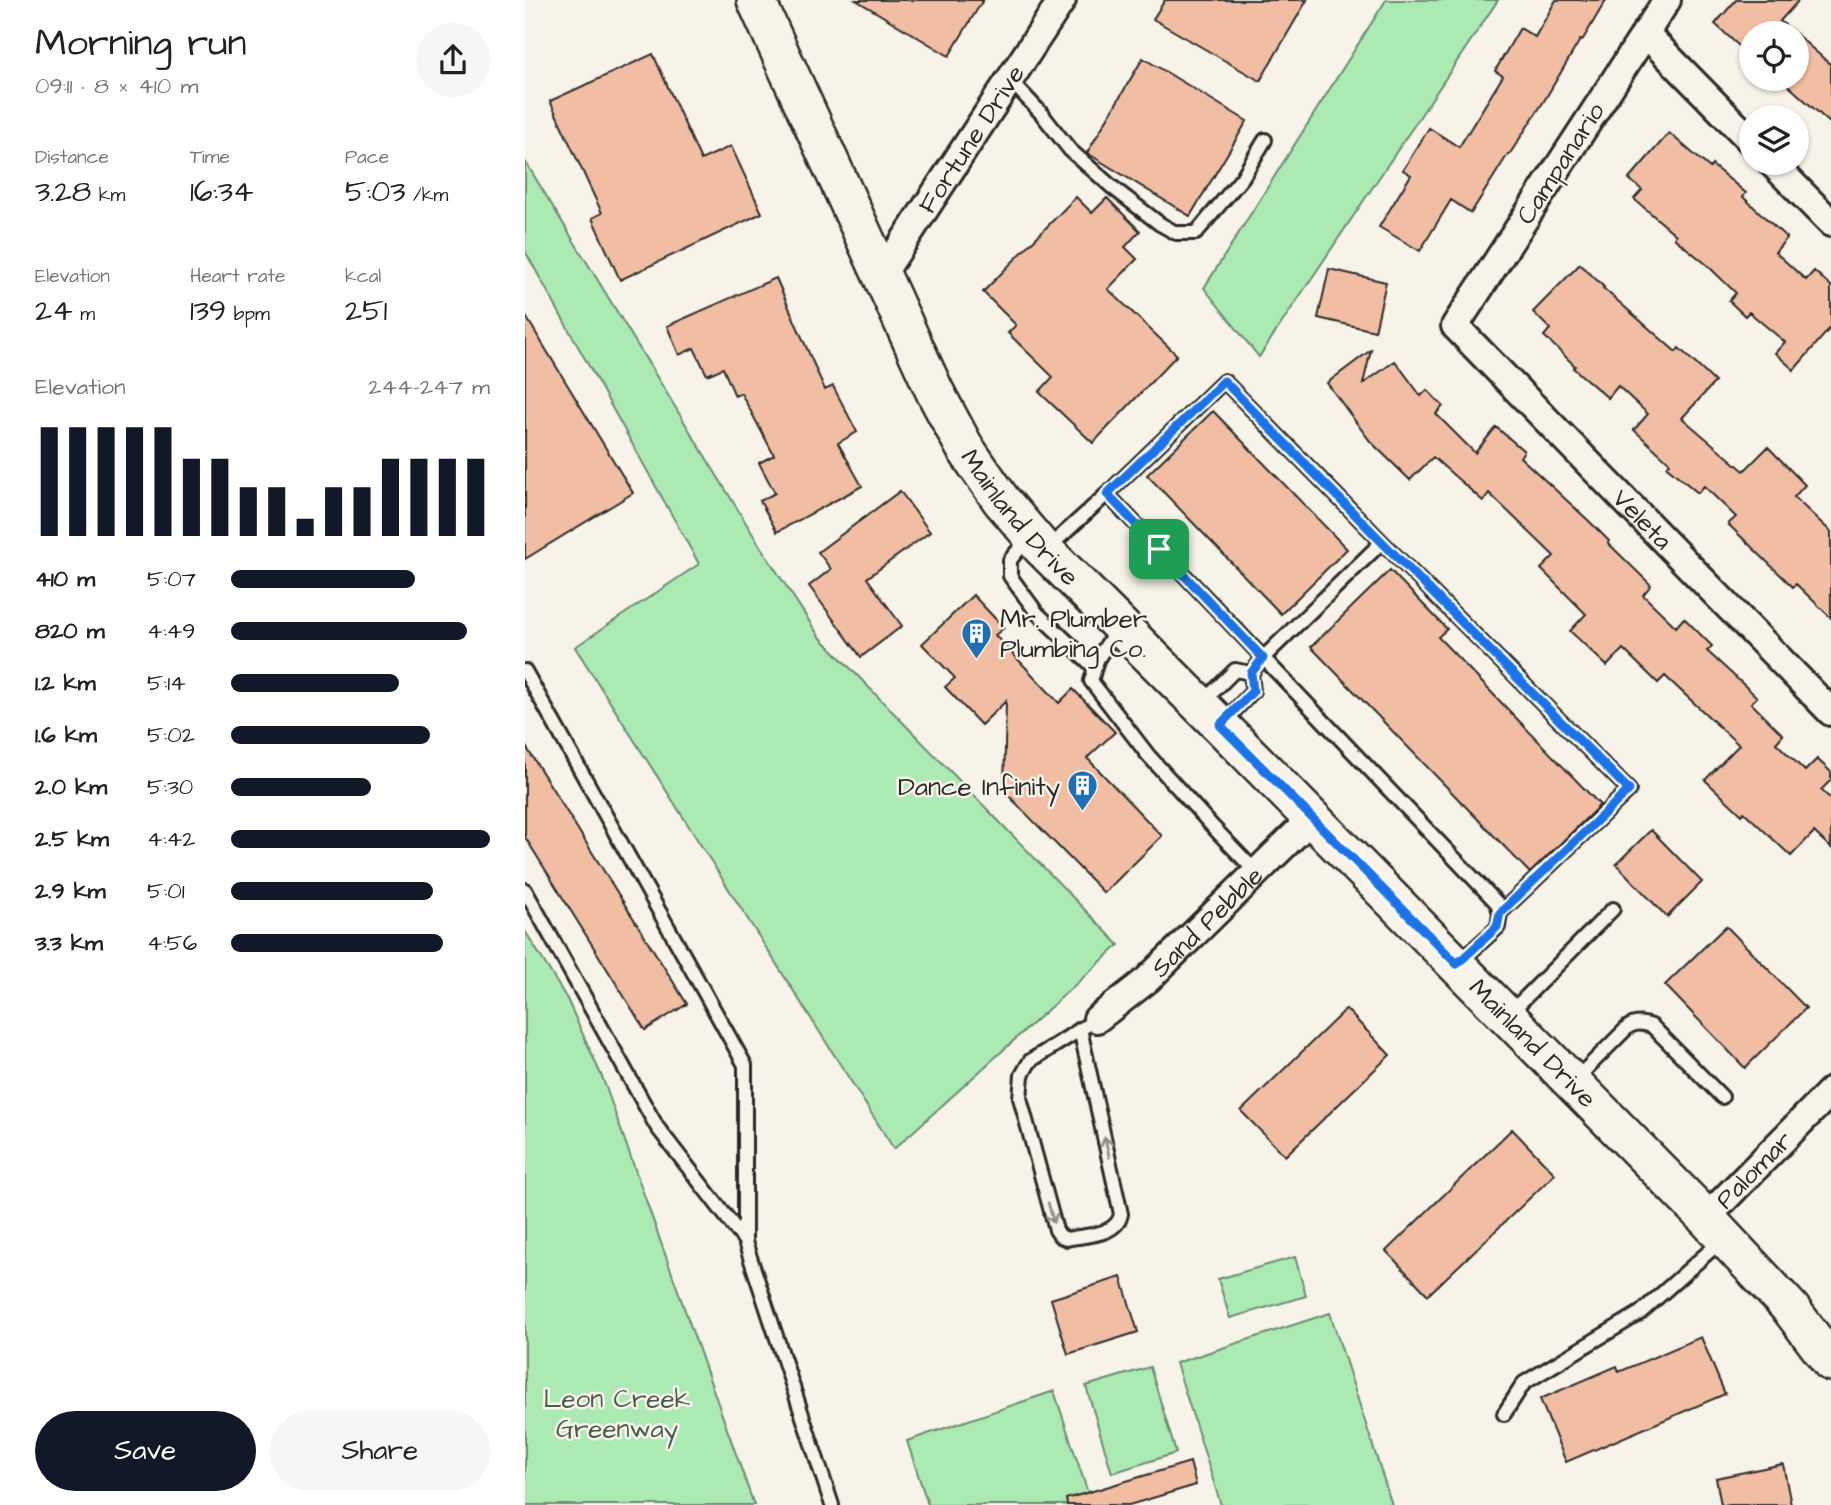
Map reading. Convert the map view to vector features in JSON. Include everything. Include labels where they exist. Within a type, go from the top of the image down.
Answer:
[{"type":"main road","name":"Mainland Drive","points":[[756,0],[935,393],[965,448],[1001,500],[1038,543],[1715,1228],[1790,1308],[1831,1362]]},
{"type":"street","name":"Fortune Drive","points":[[881,276],[1062,0]]},
{"type":"street","name":"Campanario","points":[[1455,326],[1667,0]]},
{"type":"street","points":[[1645,33],[1739,129]]},
{"type":"street","points":[[1784,175],[1831,223]]},
{"type":"street","name":"Veleta","points":[[1455,326],[1831,712]]},
{"type":"street","name":"Sand Pebble","points":[[1089,1024],[1147,980],[1312,818]]},
{"type":"street","name":"Palomar","points":[[1715,1228],[1831,1091]]},
{"type":"lane","points":[[1010,80],[1070,150],[1112,187],[1176,233],[1196,233],[1242,177],[1265,139]]},
{"type":"lane","points":[[1095,668],[1037,613],[1010,576],[1010,560],[1107,494],[1224,381],[1629,790],[1500,913]]},
{"type":"lane","points":[[1107,494],[1496,903],[1500,913],[1497,927],[1457,964]]},
{"type":"lane","points":[[1210,715],[1253,691],[1251,673],[1263,658],[1382,542]]},
{"type":"lane","points":[[1120,625],[1097,660],[1091,681],[1148,755],[1257,873]]},
{"type":"lane","points":[[1210,715],[1235,670],[1251,673]]},
{"type":"lane","points":[[525,671],[745,1065],[745,1242],[832,1505]]},
{"type":"lane","points":[[525,890],[657,1127],[745,1242]]},
{"type":"lane","points":[[1507,1016],[1613,909]]},
{"type":"lane","points":[[1573,1083],[1628,1027],[1643,1023],[1652,1026],[1722,1097]]},
{"type":"lane","points":[[1089,1024],[1122,1214],[1114,1228],[1067,1239],[1060,1236],[1056,1230],[1052,1216],[1020,1098],[1022,1075],[1030,1061],[1089,1024]]},
{"type":"lane","points":[[1504,1414],[1524,1384],[1640,1313],[1715,1228]]},
{"type":"green space","points":[[1386,0],[1498,0],[1259,357],[1204,288]]},
{"type":"green space","points":[[525,161],[760,546],[819,636],[1119,945],[894,1149],[575,647],[699,564],[525,251]]},
{"type":"green space","name":"Leon Creek Greenway","points":[[525,931],[567,999],[603,1079],[754,1505],[525,1505]]},
{"type":"green space","points":[[1295,1257],[1306,1296],[1230,1318],[1218,1279]]},
{"type":"green space","points":[[1330,1313],[1392,1505],[1221,1505],[1176,1363]]},
{"type":"green space","points":[[1150,1367],[1176,1453],[1112,1473],[1086,1386]]},
{"type":"green space","points":[[1054,1391],[1092,1505],[928,1505],[907,1441]]},
{"type":"building","points":[[856,0],[983,0],[949,56]]},
{"type":"building","points":[[1165,0],[1307,0],[1260,81],[1153,19]]},
{"type":"building","points":[[1556,0],[1606,0],[1471,213],[1451,200],[1420,251],[1379,227],[1411,175],[1403,170],[1429,128],[1459,147],[1503,76],[1495,71],[1520,28],[1535,37]]},
{"type":"building","points":[[1736,0],[1799,0],[1780,21],[1739,21],[1739,46],[1715,24]]},
{"type":"building","points":[[1809,46],[1831,65],[1831,124],[1794,91],[1809,91]]},
{"type":"building","points":[[653,54],[701,160],[731,146],[762,213],[620,280],[592,218],[602,213],[550,101]]},
{"type":"building","points":[[1143,58],[1247,121],[1190,216],[1087,153]]},
{"type":"building","points":[[1669,133],[1710,168],[1712,165],[1746,193],[1743,197],[1787,238],[1775,252],[1806,280],[1814,271],[1831,286],[1831,327],[1794,370],[1775,353],[1785,342],[1749,312],[1745,316],[1729,301],[1736,293],[1634,199],[1642,190],[1629,179]]},
{"type":"building","points":[[1076,197],[1092,213],[1107,198],[1140,231],[1125,247],[1137,259],[1108,289],[1177,355],[1093,443],[1039,392],[1053,377],[1008,333],[1016,325],[983,292]]},
{"type":"building","points":[[1580,264],[1603,288],[1676,352],[1679,348],[1715,382],[1682,418],[1744,471],[1768,447],[1805,485],[1794,497],[1831,532],[1831,618],[1796,584],[1793,587],[1728,524],[1736,517],[1704,486],[1698,493],[1667,467],[1670,463],[1634,430],[1648,414],[1618,386],[1608,398],[1573,368],[1575,366],[1544,336],[1550,329],[1533,312]]},
{"type":"building","points":[[1329,269],[1386,282],[1375,331],[1318,318]]},
{"type":"building","points":[[776,278],[825,390],[833,386],[857,432],[838,443],[862,486],[777,532],[760,501],[775,493],[759,463],[774,455],[741,393],[735,396],[723,368],[707,375],[694,348],[679,355],[667,326]]},
{"type":"building","points":[[525,315],[633,493],[525,559]]},
{"type":"building","points":[[1371,350],[1363,384],[1395,361],[1421,396],[1427,390],[1443,406],[1436,414],[1475,453],[1496,427],[1524,451],[1520,457],[1589,521],[1651,585],[1643,595],[1676,627],[1684,618],[1712,646],[1707,651],[1757,697],[1751,703],[1783,735],[1776,743],[1805,771],[1817,759],[1831,772],[1831,780],[1821,790],[1831,799],[1831,848],[1814,832],[1791,856],[1705,780],[1739,745],[1665,676],[1658,683],[1623,649],[1607,666],[1570,631],[1586,614],[1541,569],[1554,556],[1489,493],[1483,501],[1433,457],[1410,480],[1370,441],[1327,383]]},
{"type":"building","points":[[1213,411],[1347,549],[1281,614],[1147,475]]},
{"type":"building","points":[[900,491],[930,532],[867,578],[902,626],[861,657],[809,586],[831,569],[818,552]]},
{"type":"building","points":[[1390,570],[1447,629],[1438,637],[1600,805],[1530,873],[1311,647]]},
{"type":"building","name":"Dance Infinity","points":[[973,595],[1004,628],[995,635],[1059,703],[1073,689],[1115,732],[1087,758],[1162,836],[1104,893],[1004,791],[1006,701],[981,725],[945,687],[955,678],[922,644]]},
{"type":"building","points":[[525,745],[687,1004],[645,1030],[525,837]]},
{"type":"building","points":[[1651,830],[1702,882],[1667,917],[1616,864]]},
{"type":"building","points":[[1726,926],[1806,1008],[1745,1068],[1665,985]]},
{"type":"building","points":[[1346,1009],[1390,1055],[1285,1156],[1241,1111]]},
{"type":"building","points":[[1512,1129],[1555,1174],[1428,1295],[1386,1251]]},
{"type":"building","points":[[1121,1277],[1138,1332],[1068,1354],[1051,1299]]},
{"type":"building","points":[[1701,1337],[1725,1394],[1566,1462],[1540,1399],[1617,1366],[1619,1372]]},
{"type":"building","points":[[1190,1462],[1196,1485],[1129,1505],[1067,1505],[1066,1499]]},
{"type":"building","points":[[1783,1464],[1791,1505],[1721,1505],[1716,1478]]},
{"type":"place","name":"Mr. Plumber Plumbing Co.","points":[[977,660]]},
{"type":"place","name":"Dance Infinity","points":[[1083,813]]},
{"type":"route","points":[[1224,381],[1629,790],[1500,913],[1497,927],[1457,964],[1220,725],[1253,691],[1251,673],[1263,658],[1159,549],[1107,494],[1224,381]]}]
